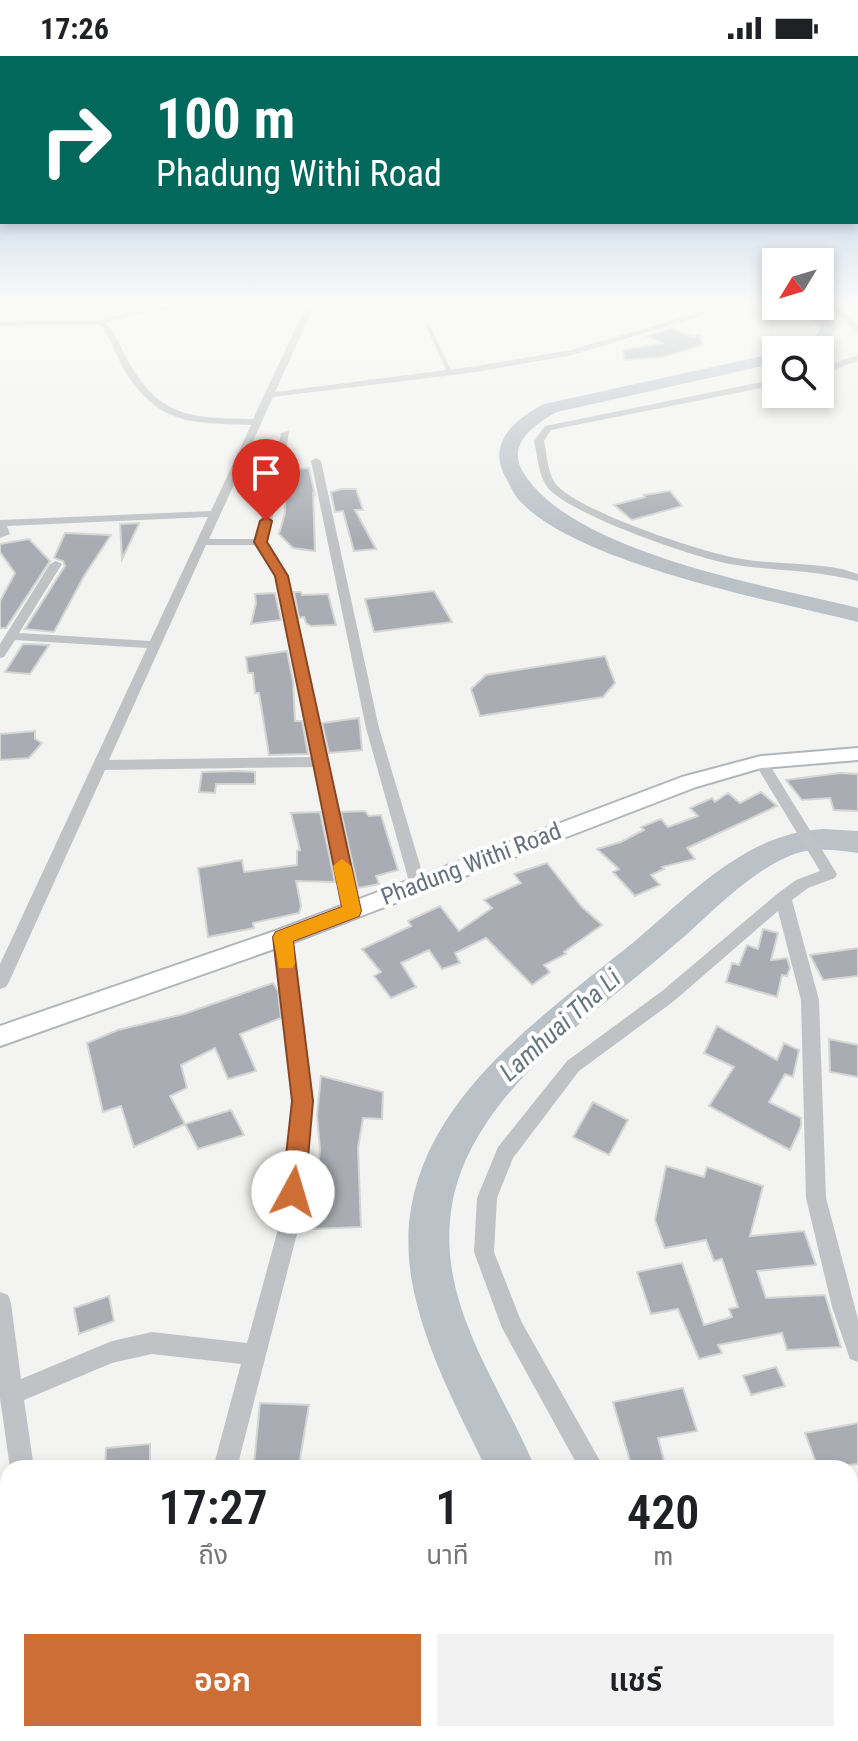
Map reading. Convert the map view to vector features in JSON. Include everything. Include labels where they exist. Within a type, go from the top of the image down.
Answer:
[{"type":"main road","name":"Phadung Withi Road","points":[[0,1036],[283,937],[649,795],[858,754]]},
{"type":"street","points":[[136,383],[156,405],[174,415],[193,420],[254,422]]},
{"type":"street","points":[[0,982],[254,422],[276,383]]},
{"type":"street","points":[[270,395],[371,383]]},
{"type":"street","points":[[762,385],[548,428],[539,441],[547,479],[552,487],[579,507],[727,560],[825,568],[858,578]]},
{"type":"street","points":[[286,433],[261,542],[281,576],[352,911]]},
{"type":"street","points":[[316,461],[367,707],[398,826],[418,885]]},
{"type":"street","points":[[231,474],[277,478]]},
{"type":"street","points":[[0,535],[4,534],[0,523],[213,514]]},
{"type":"street","points":[[200,542],[261,542]]},
{"type":"street","points":[[0,654],[56,564]]},
{"type":"street","points":[[11,636],[153,645]]},
{"type":"street","points":[[100,765],[320,762]]},
{"type":"street","points":[[587,1460],[513,1328],[484,1252],[487,1198],[505,1153],[573,1066],[668,996],[783,898],[802,884],[829,874],[766,770]]},
{"type":"street","points":[[783,898],[810,1000],[816,1198],[843,1307],[858,1351]]},
{"type":"street","points":[[227,1460],[290,1222],[302,1101],[283,937]]},
{"type":"street","points":[[0,1303],[21,1460]]},
{"type":"street","points":[[10,1395],[112,1352],[152,1343],[255,1355]]},
{"type":"building","points":[[309,468],[315,496],[313,492],[315,551],[293,548],[279,534],[285,513],[285,485],[292,484],[293,470]]},
{"type":"building","points":[[356,489],[363,510],[355,510],[376,549],[354,551],[343,511],[335,512],[331,492]]},
{"type":"building","points":[[670,491],[682,506],[632,520],[614,505],[644,495]]},
{"type":"building","points":[[120,524],[139,524],[122,559]]},
{"type":"building","points":[[65,533],[111,535],[84,576],[54,632],[25,629],[65,566],[63,561],[54,558]]},
{"type":"building","points":[[29,539],[50,561],[6,628],[0,628],[0,601],[15,573],[0,552],[0,544]]},
{"type":"building","points":[[434,591],[452,622],[374,632],[365,599]]},
{"type":"building","points":[[294,592],[301,592],[302,595],[328,594],[336,625],[311,626],[304,617],[299,618]]},
{"type":"building","points":[[275,593],[281,620],[251,624],[255,594]]},
{"type":"building","points":[[23,644],[49,645],[30,674],[5,672]]},
{"type":"building","points":[[287,651],[293,681],[295,721],[302,721],[308,754],[269,755],[259,693],[255,693],[253,673],[248,673],[246,657]]},
{"type":"building","points":[[605,656],[615,683],[603,697],[480,716],[471,689],[486,675]]},
{"type":"building","points":[[359,718],[362,750],[329,753],[322,723]]},
{"type":"building","points":[[35,731],[35,739],[42,743],[29,758],[0,760],[0,734]]},
{"type":"building","points":[[202,772],[255,772],[255,784],[216,784],[215,793],[199,792]]},
{"type":"building","points":[[840,773],[858,774],[858,811],[834,810],[830,798],[802,800],[786,780]]},
{"type":"building","points":[[761,792],[777,806],[687,848],[695,859],[662,867],[664,869],[651,875],[660,885],[635,896],[613,872],[619,869],[597,849],[621,842],[644,830],[641,827],[661,819],[668,827],[698,816],[690,808],[712,798],[715,802],[728,793],[740,803]]},
{"type":"building","points":[[365,811],[369,816],[381,815],[398,870],[376,876],[379,884],[358,888],[341,812]]},
{"type":"building","points":[[320,812],[335,882],[296,881],[301,906],[299,913],[253,923],[254,928],[208,937],[198,868],[242,860],[244,872],[297,865],[297,851],[300,850],[291,813]]},
{"type":"building","points":[[547,863],[582,907],[602,925],[564,952],[566,954],[544,965],[550,972],[532,985],[486,938],[455,953],[460,963],[442,969],[429,950],[401,963],[416,987],[391,998],[374,976],[381,972],[362,949],[411,926],[408,921],[440,906],[459,931],[492,908],[484,900],[521,883],[514,874]]},
{"type":"building","points":[[763,929],[778,933],[771,960],[787,958],[790,968],[787,976],[782,975],[777,997],[726,982],[732,963],[739,965],[747,945],[758,949]]},
{"type":"building","points":[[858,948],[858,976],[823,980],[810,955]]},
{"type":"building","points":[[273,983],[278,991],[281,1018],[240,1034],[256,1071],[228,1079],[215,1048],[181,1065],[187,1088],[170,1096],[185,1124],[134,1147],[121,1106],[103,1112],[87,1043],[118,1030],[184,1014]]},
{"type":"building","points":[[717,1026],[777,1060],[784,1043],[799,1050],[793,1077],[785,1074],[769,1102],[801,1118],[801,1126],[790,1150],[709,1106],[734,1067],[704,1053]]},
{"type":"building","points":[[829,1039],[858,1045],[858,1077],[830,1072]]},
{"type":"building","points":[[321,1076],[383,1092],[382,1119],[363,1118],[358,1148],[361,1227],[312,1229],[320,1150],[317,1115]]},
{"type":"building","points":[[593,1102],[628,1120],[609,1155],[573,1137]]},
{"type":"building","points":[[231,1110],[244,1135],[198,1149],[185,1124]]},
{"type":"building","points":[[666,1166],[704,1177],[707,1167],[763,1186],[750,1236],[804,1231],[816,1265],[757,1271],[766,1298],[825,1295],[841,1347],[787,1350],[782,1333],[718,1345],[722,1353],[699,1359],[678,1309],[651,1314],[637,1272],[682,1263],[704,1325],[732,1317],[729,1309],[738,1307],[722,1259],[714,1261],[706,1240],[665,1248],[655,1220]]},
{"type":"building","points":[[109,1296],[114,1321],[79,1334],[74,1308]]},
{"type":"building","points":[[776,1367],[785,1386],[751,1395],[743,1376]]},
{"type":"building","points":[[683,1388],[697,1431],[658,1438],[664,1460],[630,1460],[613,1402]]},
{"type":"building","points":[[260,1403],[309,1405],[300,1460],[254,1460]]},
{"type":"building","points":[[858,1423],[858,1460],[815,1460],[805,1433]]},
{"type":"building","points":[[150,1444],[150,1460],[105,1460],[106,1448]]},
{"type":"waterway","name":"Lamhuai Tha Li","points":[[665,383],[551,408],[525,424],[513,438],[508,455],[509,466],[527,495],[562,521],[609,544],[663,564],[858,615]]},
{"type":"waterway","name":"Lamhuai Tha Li","points":[[507,1460],[451,1338],[441,1311],[430,1259],[430,1213],[440,1172],[458,1134],[482,1099],[542,1037],[740,871],[768,853],[795,843],[823,839],[858,842]]},
{"type":"slow traffic","points":[[286,963],[283,937],[352,911],[342,866]]},
{"type":"route","points":[[266,521],[261,542],[281,576],[352,911],[283,937],[302,1101],[293,1192]]}]
